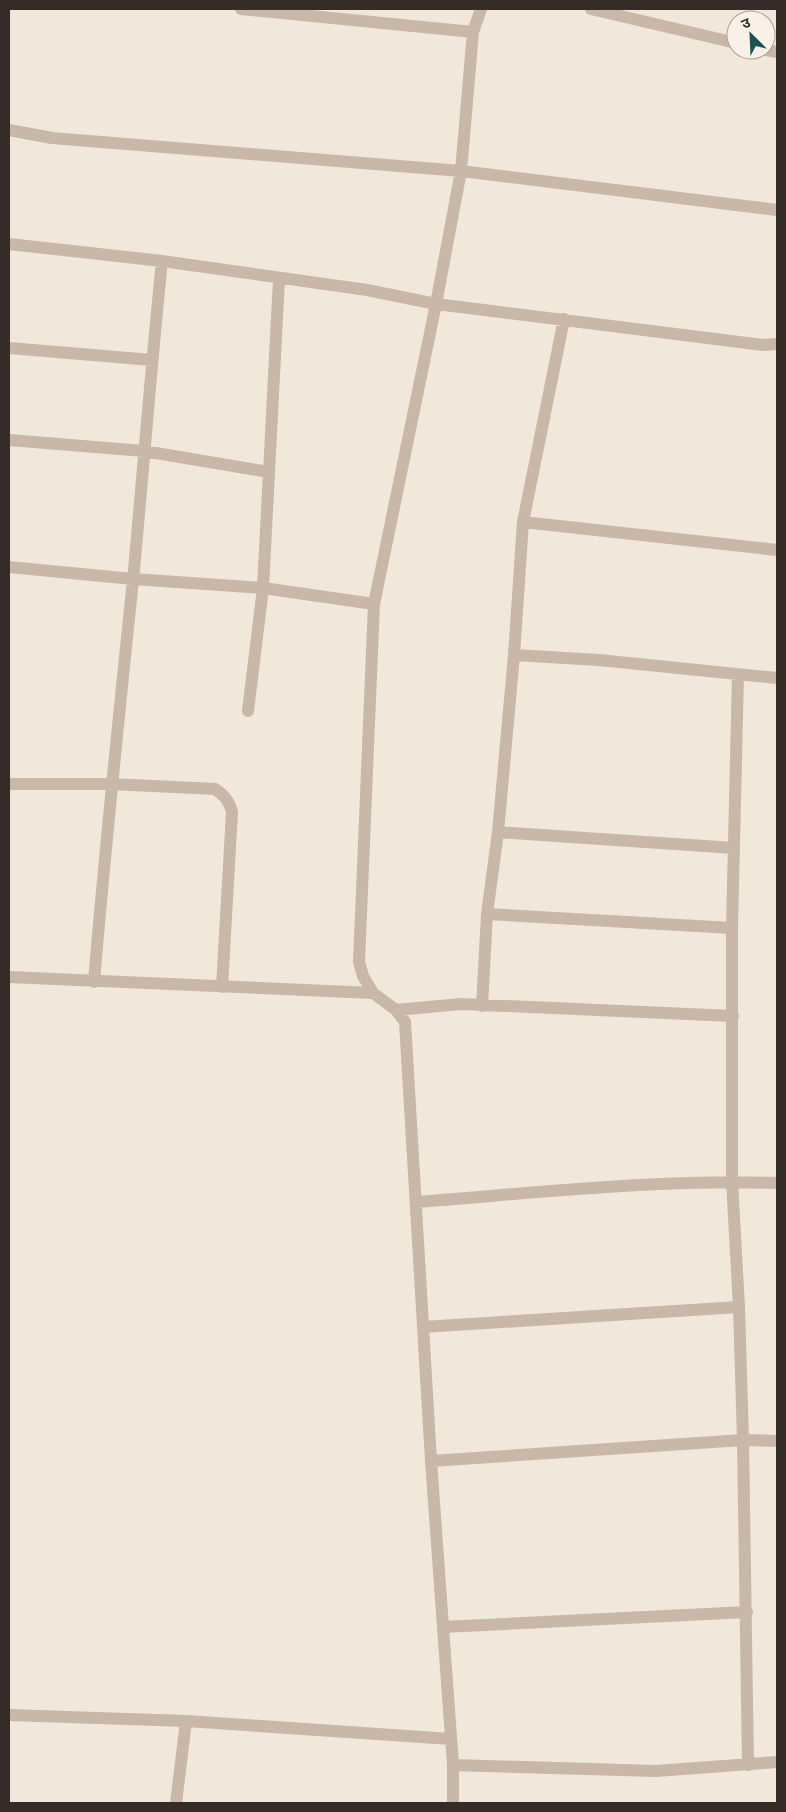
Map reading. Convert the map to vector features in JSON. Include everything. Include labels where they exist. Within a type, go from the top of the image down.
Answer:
[{"type":"street","points":[[241,9],[473,32]]},
{"type":"street","points":[[453,1803],[454,1765],[431,1461],[405,1022],[396,1010],[372,993],[363,976],[359,962],[374,604],[436,304],[461,171],[473,32],[481,9]]},
{"type":"street","points":[[591,9],[726,41]]},
{"type":"street","points":[[9,130],[52,138],[461,171],[777,210]]},
{"type":"street","points":[[9,244],[162,261],[367,290],[436,304],[763,344],[777,344]]},
{"type":"street","points":[[94,982],[111,784],[133,579],[162,261]]},
{"type":"street","points":[[248,711],[263,588],[279,279]]},
{"type":"street","points":[[482,1006],[487,914],[498,832],[514,656],[523,522],[564,319]]},
{"type":"street","points":[[9,348],[152,360]]},
{"type":"street","points":[[9,440],[144,451],[269,472]]},
{"type":"street","points":[[523,522],[777,550]]},
{"type":"street","points":[[9,567],[133,579],[263,588],[374,604]]},
{"type":"street","points":[[514,656],[600,660],[777,678]]},
{"type":"street","points":[[738,675],[732,928],[732,1181],[739,1307],[743,1440],[748,1765]]},
{"type":"street","points":[[9,784],[111,784],[215,789],[224,795],[230,802],[232,812],[222,987]]},
{"type":"street","points":[[498,832],[734,848]]},
{"type":"street","points":[[487,914],[732,928]]},
{"type":"street","points":[[9,978],[372,993]]},
{"type":"street","points":[[396,1010],[461,1004],[733,1016]]},
{"type":"street","points":[[416,1202],[732,1181],[777,1183]]},
{"type":"street","points":[[423,1327],[739,1307]]},
{"type":"street","points":[[431,1461],[743,1440],[777,1441]]},
{"type":"street","points":[[443,1627],[746,1612]]},
{"type":"street","points":[[9,1715],[186,1720],[451,1739]]},
{"type":"street","points":[[176,1803],[186,1720]]},
{"type":"street","points":[[454,1765],[656,1771],[777,1762]]}]
